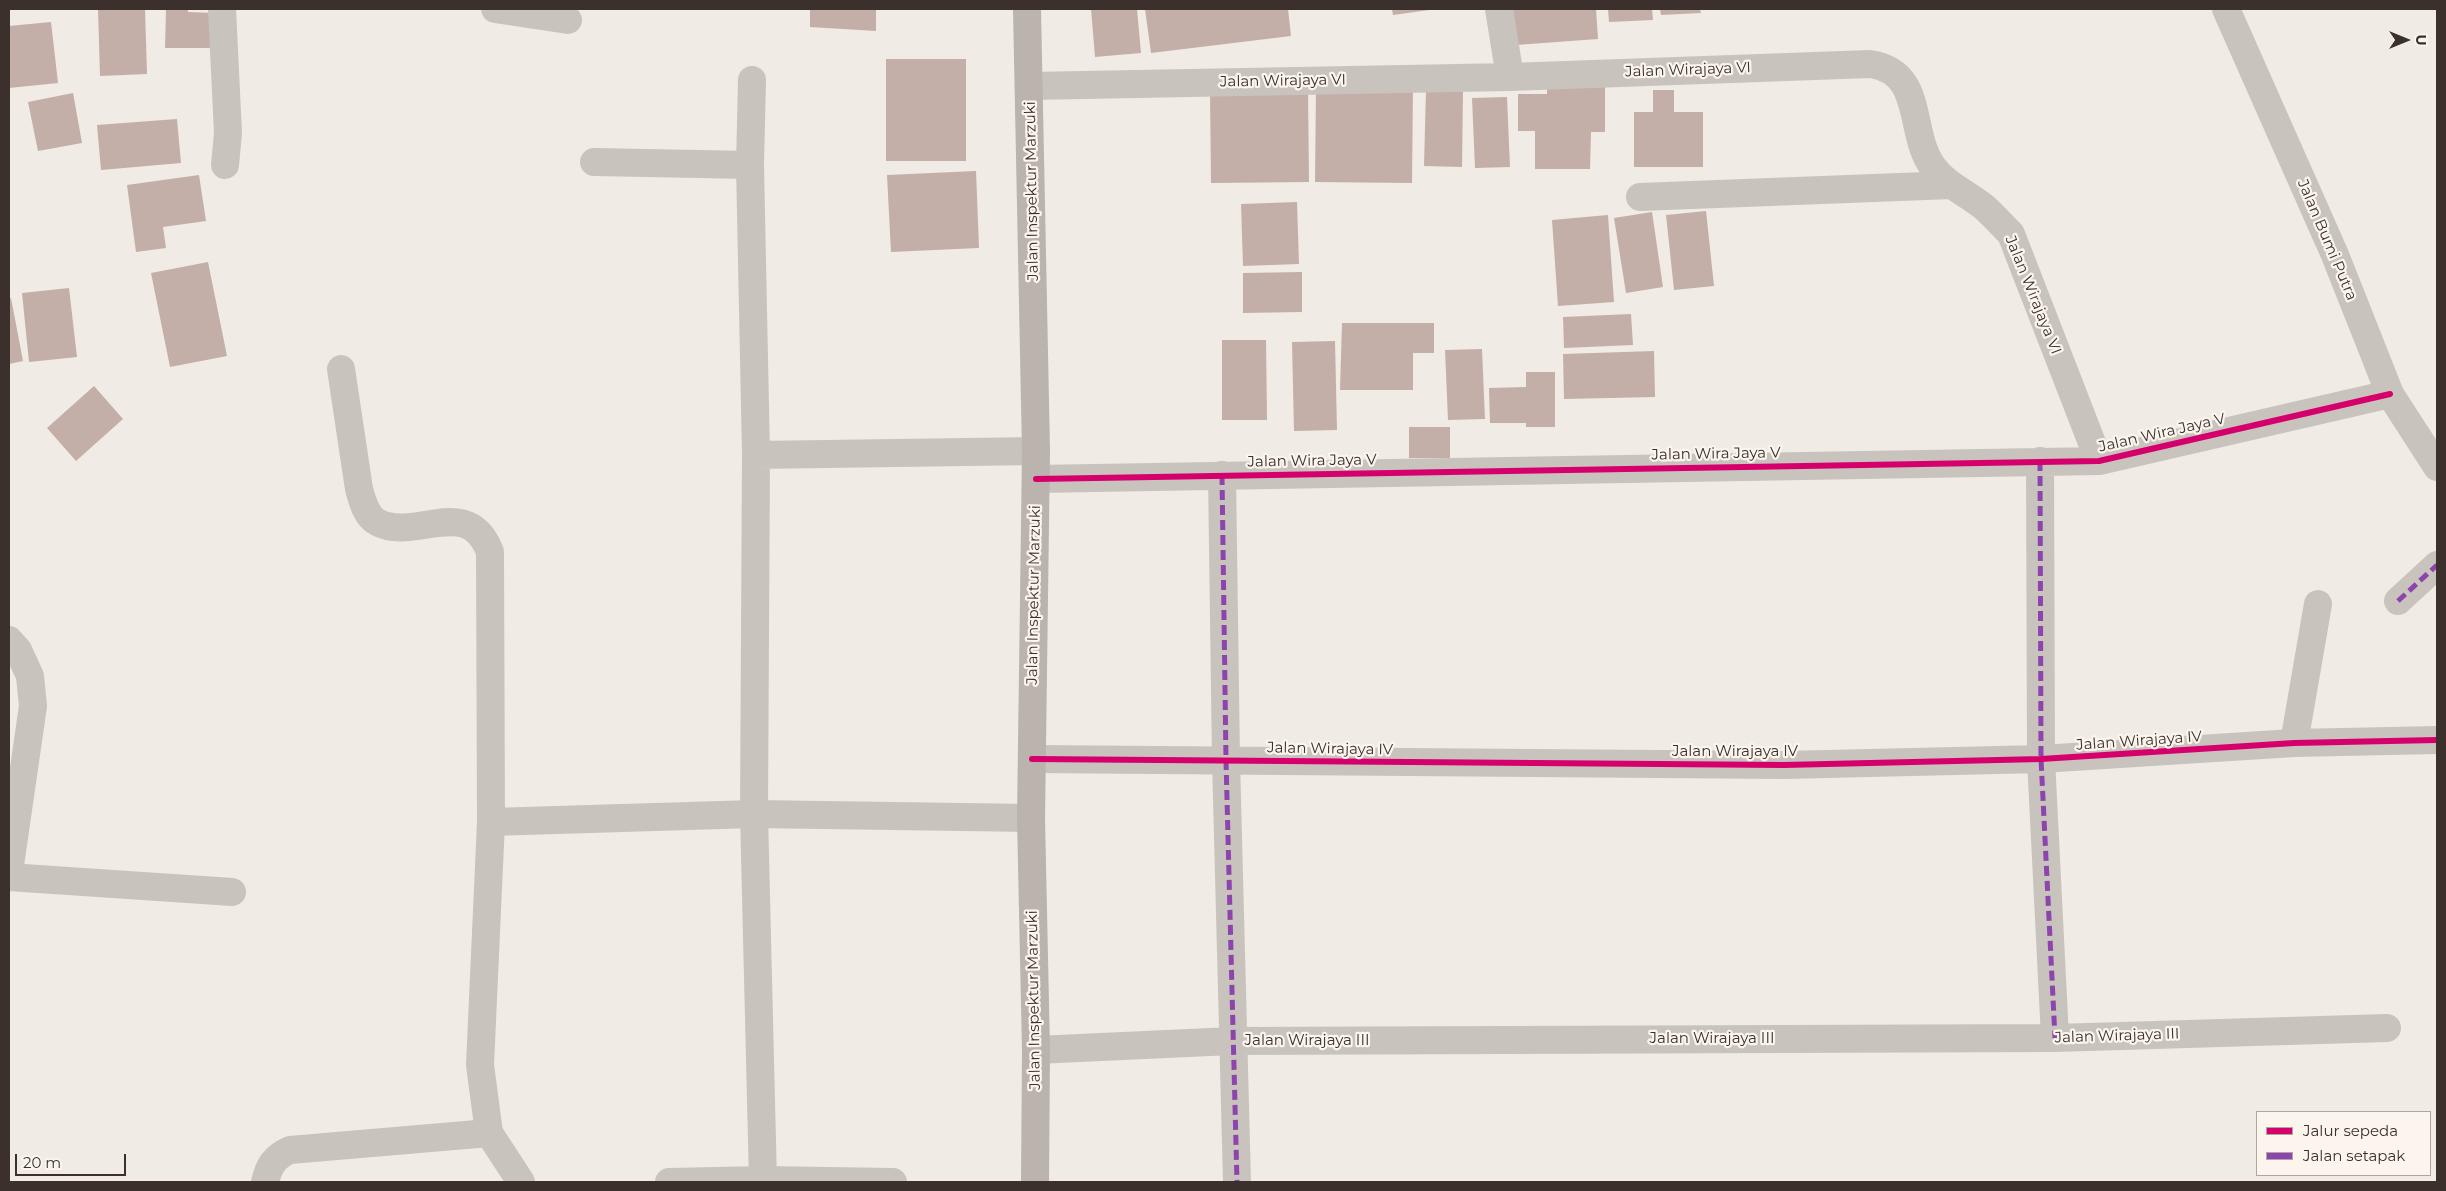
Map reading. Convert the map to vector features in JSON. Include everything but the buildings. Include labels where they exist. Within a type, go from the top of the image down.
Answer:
[{"type":"street","points":[[222,9],[228,133],[225,166]]},
{"type":"street","points":[[495,9],[568,20]]},
{"type":"street","name":"Jalan Inspektur Marzuki","points":[[1027,9],[1036,451],[1031,818],[1036,1050],[1035,1182]]},
{"type":"street","points":[[1499,9],[1510,77]]},
{"type":"street","name":"Jalan Bumi Putra","points":[[2226,9],[2335,255],[2390,394],[2437,467]]},
{"type":"street","name":"Jalan Wirajaya VI","points":[[1030,86],[1510,77],[1870,64],[1883,66],[1905,82],[1925,152],[1933,167],[1952,185],[1983,206],[2011,234],[2098,460]]},
{"type":"street","points":[[752,80],[750,166],[756,455],[754,814],[763,1181]]},
{"type":"street","points":[[594,162],[750,166]]},
{"type":"street","points":[[1640,197],[1952,185]]},
{"type":"street","points":[[342,368],[359,489],[364,506],[376,522],[390,526],[460,522],[475,528],[485,539],[490,552],[491,822],[480,1065],[489,1133],[520,1182]]},
{"type":"street","name":"Jalan Wira Jaya V","points":[[1036,479],[2098,460],[2390,394]]},
{"type":"street","points":[[756,455],[1036,451]]},
{"type":"street","points":[[2040,461],[2042,759],[2055,1038]]},
{"type":"street","points":[[1222,475],[1226,760],[1237,1182]]},
{"type":"street","points":[[2398,601],[2437,565]]},
{"type":"street","points":[[2294,743],[2318,604]]},
{"type":"street","points":[[9,640],[18,650],[30,676],[33,706],[9,872]]},
{"type":"street","name":"Jalan Wirajaya IV","points":[[1032,759],[1784,765],[2042,759],[2294,743],[2437,740]]},
{"type":"street","points":[[491,822],[754,814],[1031,818]]},
{"type":"street","points":[[9,877],[232,892]]},
{"type":"street","name":"Jalan Wirajaya III","points":[[1036,1050],[1232,1041],[2055,1038],[2387,1028]]},
{"type":"street","points":[[265,1182],[270,1166],[277,1156],[290,1150],[489,1133]]},
{"type":"street","points":[[669,1182],[893,1182]]},
{"type":"marked path","points":[[2040,461],[2041,759],[2055,1038]]},
{"type":"marked path","points":[[1222,475],[1226,760],[1237,1182]]},
{"type":"marked path","points":[[2398,601],[2437,565]]},
{"type":"cycle path","points":[[1036,479],[2099,461],[2390,394]]},
{"type":"cycle path","points":[[1032,759],[1784,765],[2041,759],[2294,743],[2437,740]]}]
